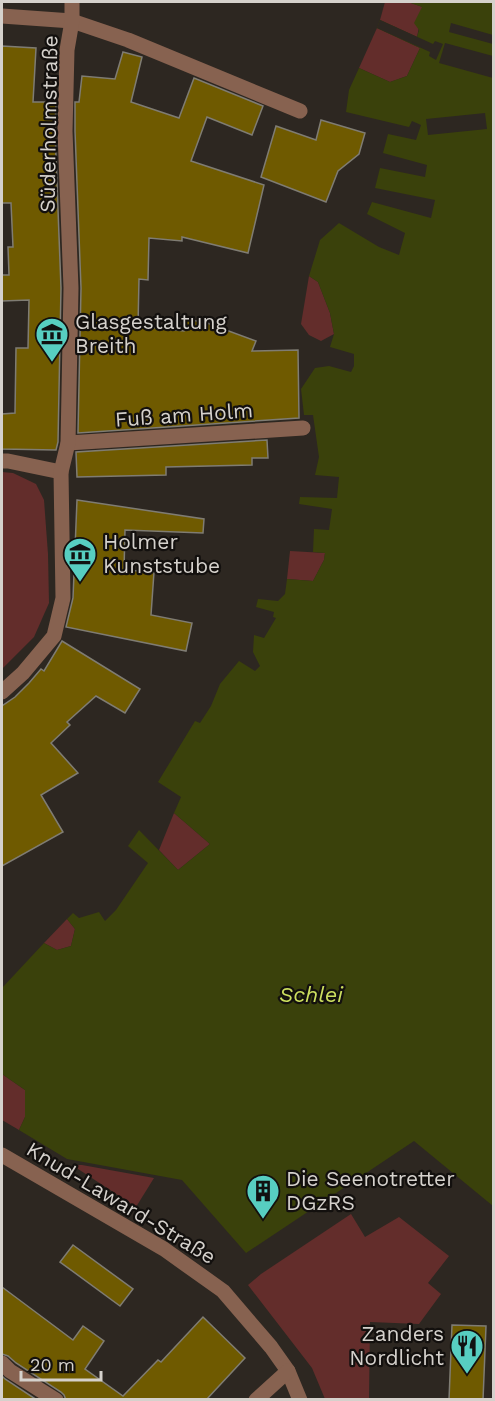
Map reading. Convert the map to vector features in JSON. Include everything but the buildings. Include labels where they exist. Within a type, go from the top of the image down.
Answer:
[{"type":"street","points":[[2,16],[72,21],[72,2]]},
{"type":"street","name":"Süderholmstraße","points":[[2,692],[23,673],[54,636],[63,598],[61,472],[68,443],[71,288],[65,131],[67,50],[72,21],[129,40],[300,111]]},
{"type":"street","name":"Fuß am Holm","points":[[68,443],[303,428]]},
{"type":"street","points":[[2,460],[61,472]]},
{"type":"street","name":"Knud-Laward-Straße","points":[[2,1155],[164,1249],[223,1291],[271,1347],[288,1371],[300,1400]]},
{"type":"street","points":[[2,1363],[10,1371],[56,1400]]},
{"type":"street","points":[[256,1400],[288,1371]]},
{"type":"shaded area","points":[[385,2],[408,2],[423,7],[417,37],[380,20]]},
{"type":"shaded area","points":[[377,28],[420,48],[407,76],[390,82],[359,68]]},
{"type":"shaded area","points":[[309,276],[318,282],[330,313],[334,334],[321,341],[309,335],[301,324]]},
{"type":"shaded area","points":[[2,472],[13,473],[36,484],[44,500],[49,603],[34,637],[2,669]]},
{"type":"shaded area","points":[[290,551],[325,553],[324,560],[313,581],[287,579]]},
{"type":"shaded area","points":[[174,813],[210,844],[178,870],[159,850]]},
{"type":"shaded area","points":[[67,919],[75,929],[71,946],[57,950],[44,943]]},
{"type":"shaded area","points":[[2,1074],[25,1090],[25,1117],[19,1130],[2,1120]]},
{"type":"shaded area","points":[[72,1165],[82,1165],[154,1178],[136,1207]]},
{"type":"shaded area","points":[[351,1214],[365,1237],[399,1217],[449,1256],[428,1283],[441,1294],[419,1324],[370,1322],[369,1399],[325,1399],[312,1368],[248,1285]]},
{"type":"water","name":"Schlei","points":[[408,2],[493,2],[493,1206],[414,1141],[246,1253],[182,1180],[67,1159],[19,1130],[25,1117],[25,1090],[2,1074],[2,988],[44,943],[57,950],[71,946],[75,929],[67,919],[73,913],[79,918],[99,912],[105,921],[116,910],[148,863],[128,846],[139,830],[178,870],[210,844],[174,813],[181,797],[158,782],[195,721],[200,723],[211,706],[220,684],[239,661],[255,671],[260,666],[253,652],[254,635],[264,638],[276,618],[273,617],[274,612],[256,607],[258,599],[278,601],[285,594],[287,579],[313,581],[324,560],[325,553],[313,552],[314,529],[329,530],[332,509],[299,504],[300,497],[337,498],[339,477],[315,475],[319,457],[313,415],[304,415],[301,389],[315,368],[329,366],[351,372],[354,366],[354,354],[330,347],[334,334],[330,313],[318,282],[309,276],[320,240],[339,223],[379,247],[399,255],[405,233],[367,214],[372,202],[431,218],[435,200],[375,188],[380,168],[425,177],[427,165],[383,153],[388,134],[416,140],[421,125],[412,121],[409,127],[346,112],[349,90],[359,68],[390,82],[407,76],[420,48],[377,28],[380,20],[417,37],[419,30],[414,23],[422,7]]},
{"type":"pier","points":[[380,20],[433,44],[435,41],[443,44],[436,60],[429,56],[430,52],[377,28]]},
{"type":"pier","points":[[451,23],[493,35],[493,44],[449,32]]},
{"type":"pier","points":[[445,43],[493,56],[493,78],[439,63]]},
{"type":"pier","points":[[485,113],[487,129],[428,135],[426,119]]},
{"type":"place","name":"Glasgestaltung Breith","points":[[52,363]]},
{"type":"place","name":"Holmer Kunststube","points":[[80,583]]},
{"type":"place","name":"Die Seenotretter DGzRS","points":[[263,1220]]},
{"type":"place","name":"Zanders Nordlicht","points":[[467,1375]]}]
